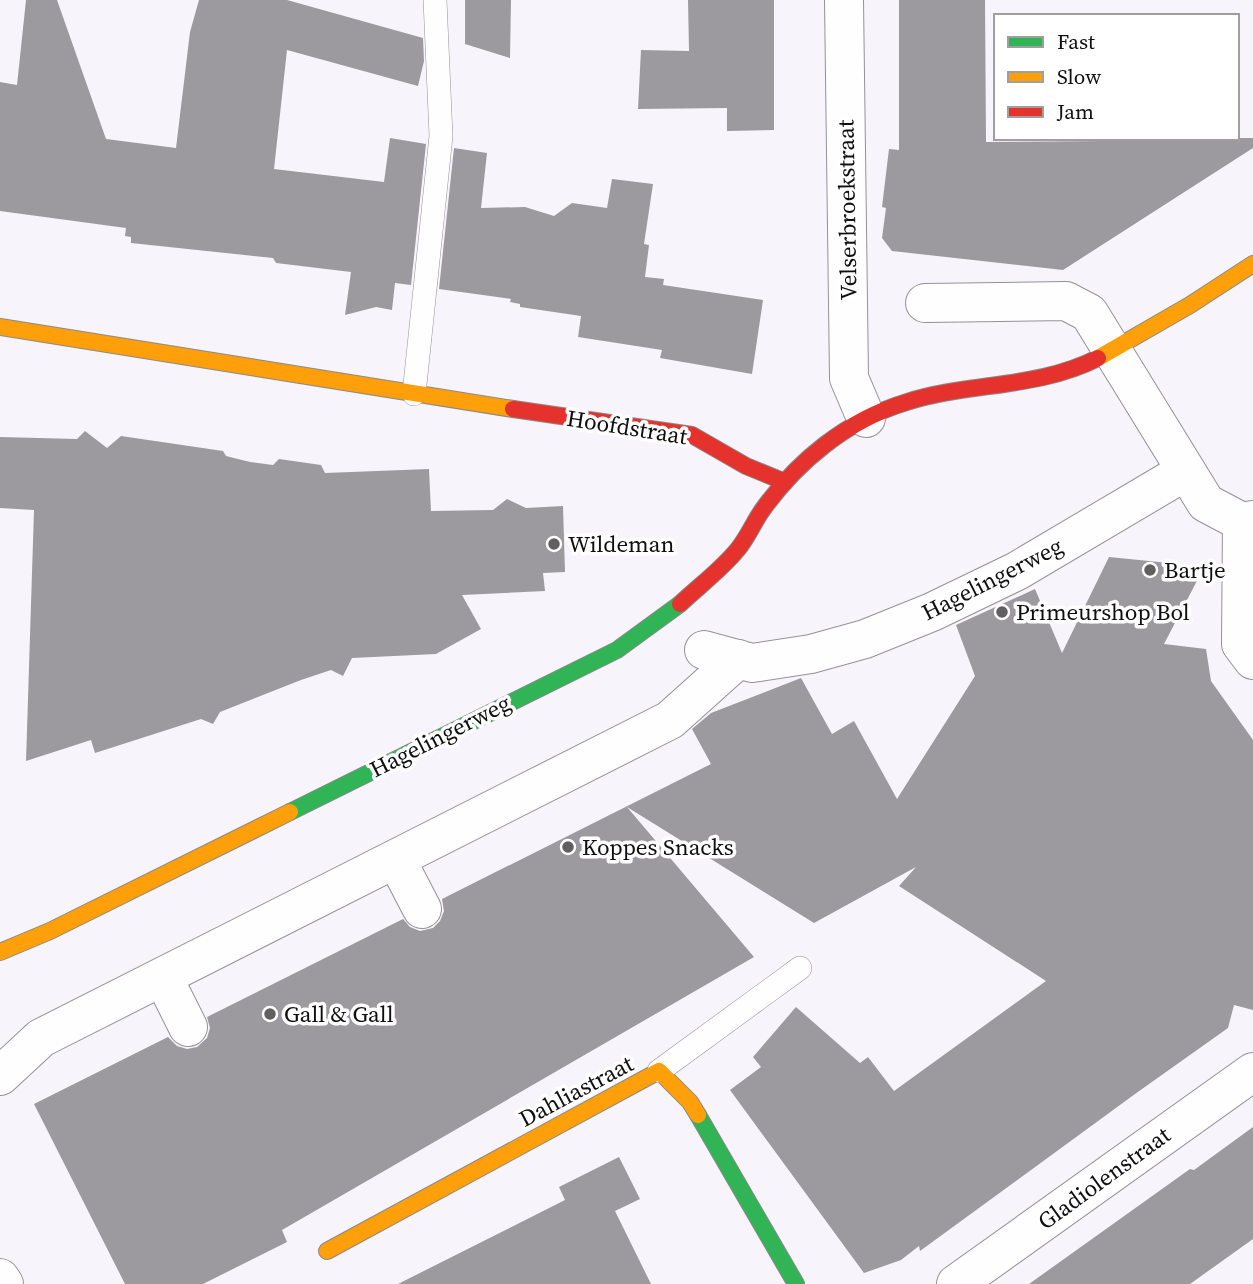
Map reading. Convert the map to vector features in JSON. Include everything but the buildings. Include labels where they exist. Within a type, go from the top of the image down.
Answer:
[{"type":"main road","points":[[785,482],[824,444],[866,418],[905,402],[945,392],[1027,382],[1088,363],[1190,305],[1253,264]]},
{"type":"main road","name":"Hoofdstraat","points":[[0,327],[414,394],[692,435],[746,466],[785,482]]},
{"type":"main road","name":"Hagelingerweg","points":[[0,952],[50,932],[617,650],[673,611],[738,548],[761,512],[785,482]]},
{"type":"main road","name":"Hagelingerweg","points":[[10,967],[50,932]]},
{"type":"main road","name":"Dahliastraat","points":[[327,1251],[659,1071],[690,1102],[796,1284]]},
{"type":"street","name":"Velserbroekstraat","points":[[844,0],[849,378],[866,418]]},
{"type":"street","points":[[925,303],[1066,301],[1089,313],[1206,503],[1248,521],[1241,644],[1253,660]]},
{"type":"street","name":"Hagelingerweg","points":[[396,859],[670,720],[721,655],[752,663],[811,654],[865,639],[932,612],[1017,571],[1186,471]]},
{"type":"street","points":[[0,1076],[41,1038],[396,859],[422,909]]},
{"type":"street","points":[[163,976],[188,1027]]},
{"type":"street","name":"Gladiolenstraat","points":[[956,1284],[1253,1072]]},
{"type":"street","points":[[0,1278],[4,1284]]},
{"type":"lane","points":[[414,394],[441,136],[435,0]]},
{"type":"lane","points":[[659,1071],[800,968]]},
{"type":"traffic: fast","points":[[290,812],[617,650],[680,604]]},
{"type":"traffic: fast","points":[[698,1115],[796,1284]]},
{"type":"traffic: slow","points":[[1098,358],[1190,305],[1253,264]]},
{"type":"traffic: slow","points":[[0,327],[513,409]]},
{"type":"traffic: slow","points":[[0,952],[50,931],[290,812]]},
{"type":"traffic: slow","points":[[327,1251],[659,1071],[690,1102],[698,1115]]},
{"type":"traffic: jam","points":[[680,604],[732,556],[761,512],[790,476],[825,445],[864,420],[907,402],[1051,375],[1098,358]]},
{"type":"traffic: jam","points":[[513,409],[692,435],[746,466],[785,482]]},
{"type":"place","name":"Wildeman","points":[[554,544]]},
{"type":"place","name":"Bartje","points":[[1150,570]]},
{"type":"place","name":"Primeurshop Bol","points":[[1002,612]]},
{"type":"place","name":"Koppes Snacks","points":[[568,847]]},
{"type":"place","name":"Gall & Gall","points":[[270,1014]]}]
